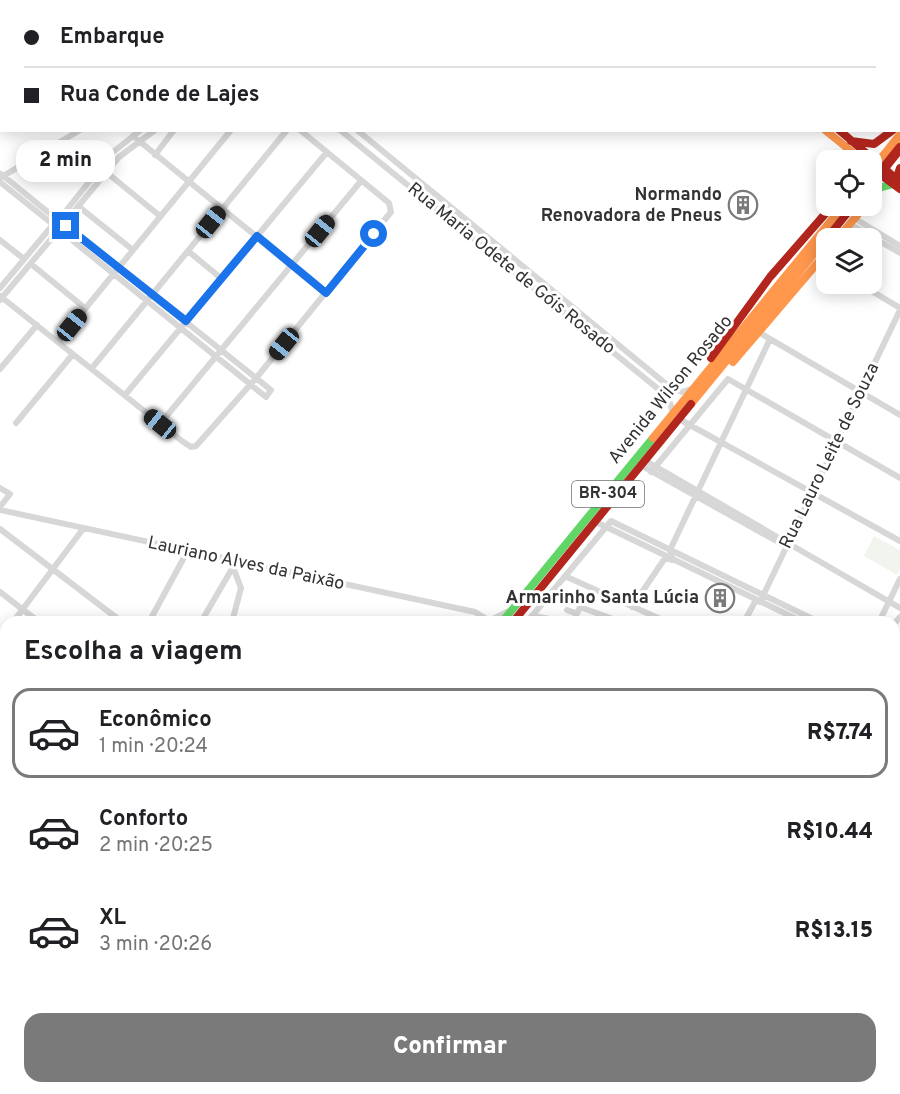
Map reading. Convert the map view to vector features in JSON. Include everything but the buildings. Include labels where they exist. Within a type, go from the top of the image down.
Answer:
[{"type":"main road","points":[[828,132],[851,150]]},
{"type":"main road","points":[[840,132],[851,150]]},
{"type":"main road","points":[[856,150],[880,144],[894,133]]},
{"type":"main road","points":[[894,133],[884,150],[900,161]]},
{"type":"main road","points":[[882,153],[894,133]]},
{"type":"main road","points":[[882,175],[900,148]]},
{"type":"main road","points":[[897,184],[900,168]]},
{"type":"main road","points":[[882,173],[897,184]]},
{"type":"main road","points":[[882,175],[897,184]]},
{"type":"main road","points":[[882,185],[897,184]]},
{"type":"main road","points":[[706,381],[722,340],[770,277],[823,216]]},
{"type":"main road","name":"Avenida Wilson Rosado","points":[[519,616],[604,523],[648,467],[706,381],[835,216]]},
{"type":"main road","name":"Avenida Wilson Rosado","points":[[836,228],[846,216]]},
{"type":"main road","points":[[846,228],[856,216]]},
{"type":"main road","name":"Avenida Wilson Rosado","points":[[723,359],[816,252]]},
{"type":"main road","points":[[706,381],[744,351],[816,269]]},
{"type":"main road","name":"Avenida Wilson Rosado","points":[[507,616],[681,419],[695,387],[706,381]]},
{"type":"street","points":[[77,132],[1,177],[184,324],[222,350],[271,390],[266,397],[216,356],[184,324]]},
{"type":"street","points":[[0,288],[24,259],[78,206],[140,132]]},
{"type":"street","points":[[150,132],[135,138],[114,152],[58,224],[31,264],[1,298],[92,368],[187,446],[196,446],[251,384],[391,212],[389,203],[302,132]]},
{"type":"street","points":[[155,154],[172,132]]},
{"type":"street","points":[[58,342],[229,132]]},
{"type":"street","points":[[92,368],[284,132]]},
{"type":"street","name":"Rua Maria Odete de Góis Rosado","points":[[342,132],[668,397],[681,419]]},
{"type":"street","name":"Rua Maria Odete de Góis Rosado","points":[[359,132],[673,390],[682,392],[695,387]]},
{"type":"street","points":[[135,138],[326,293]]},
{"type":"street","points":[[125,395],[327,152]]},
{"type":"street","points":[[106,172],[160,216]]},
{"type":"street","points":[[160,424],[361,181]]},
{"type":"street","points":[[78,206],[133,250]]},
{"type":"street","points":[[852,221],[900,246]]},
{"type":"street","points":[[852,221],[900,253]]},
{"type":"street","points":[[0,240],[24,259]]},
{"type":"street","points":[[188,251],[222,279]]},
{"type":"street","points":[[31,264],[85,308]]},
{"type":"street","points":[[554,302],[548,294],[549,291],[571,305]]},
{"type":"street","points":[[876,294],[900,309]]},
{"type":"street","name":"Rua Lauro Leite de Souza","points":[[748,616],[789,546],[900,309]]},
{"type":"street","points":[[0,369],[37,325]]},
{"type":"street","points":[[587,330],[616,350],[618,346],[611,338]]},
{"type":"street","points":[[760,333],[900,415]]},
{"type":"street","points":[[673,560],[670,550],[770,339]]},
{"type":"street","points":[[16,423],[73,354]]},
{"type":"street","points":[[900,478],[837,444],[728,379],[681,419],[900,541]]},
{"type":"street","points":[[648,467],[900,608]]},
{"type":"street","points":[[0,488],[10,494],[0,508]]},
{"type":"street","name":"Lauriano Alves da Paixão","points":[[0,508],[187,552],[475,612],[480,616]]},
{"type":"street","points":[[604,523],[670,550],[792,616]]},
{"type":"street","points":[[604,523],[673,560],[730,583]]},
{"type":"street","points":[[533,616],[567,576],[604,523]]},
{"type":"street","points":[[0,529],[114,616]]},
{"type":"street","points":[[18,616],[83,529]]},
{"type":"street","points":[[152,616],[187,552]]},
{"type":"street","points":[[632,607],[665,558],[673,560]]},
{"type":"street","points":[[204,616],[233,567],[241,588],[234,616]]},
{"type":"street","points":[[567,576],[653,616]]},
{"type":"street","points":[[882,616],[900,579]]},
{"type":"street","points":[[0,592],[31,616]]},
{"type":"street","points":[[760,599],[804,616]]},
{"type":"street","points":[[567,610],[575,614],[582,607],[601,616]]},
{"type":"street","points":[[500,616],[513,609]]},
{"type":"shaded area","points":[[874,536],[900,550],[900,568],[897,575],[864,556]]},
{"type":"traffic: fast","points":[[882,187],[893,184]]},
{"type":"traffic: fast","points":[[507,616],[653,438]]},
{"type":"traffic: slow","points":[[827,132],[850,150]]},
{"type":"traffic: slow","points":[[882,158],[900,136]]},
{"type":"traffic: slow","points":[[653,438],[835,216]]},
{"type":"traffic: slow","points":[[846,228],[857,216]]},
{"type":"traffic: slow","points":[[691,404],[816,251]]},
{"type":"traffic: slow","points":[[733,362],[816,265]]},
{"type":"traffic: jam","points":[[841,132],[900,182]]},
{"type":"traffic: jam","points":[[851,141],[874,144],[890,132]]},
{"type":"traffic: jam","points":[[882,170],[900,148]]},
{"type":"traffic: jam","points":[[896,180],[900,168]]},
{"type":"traffic: jam","points":[[882,176],[900,189]]},
{"type":"traffic: jam","points":[[711,358],[770,277],[823,216]]},
{"type":"traffic: jam","points":[[835,228],[845,216]]},
{"type":"traffic: jam","points":[[518,616],[691,404]]},
{"type":"place","name":"Normando Renovadora de Pneus","points":[[743,205]]},
{"type":"place","name":"Armarinho Santa Lúcia","points":[[720,598]]},
{"type":"route","points":[[66,226],[186,321],[257,236],[326,293],[374,234]]}]
